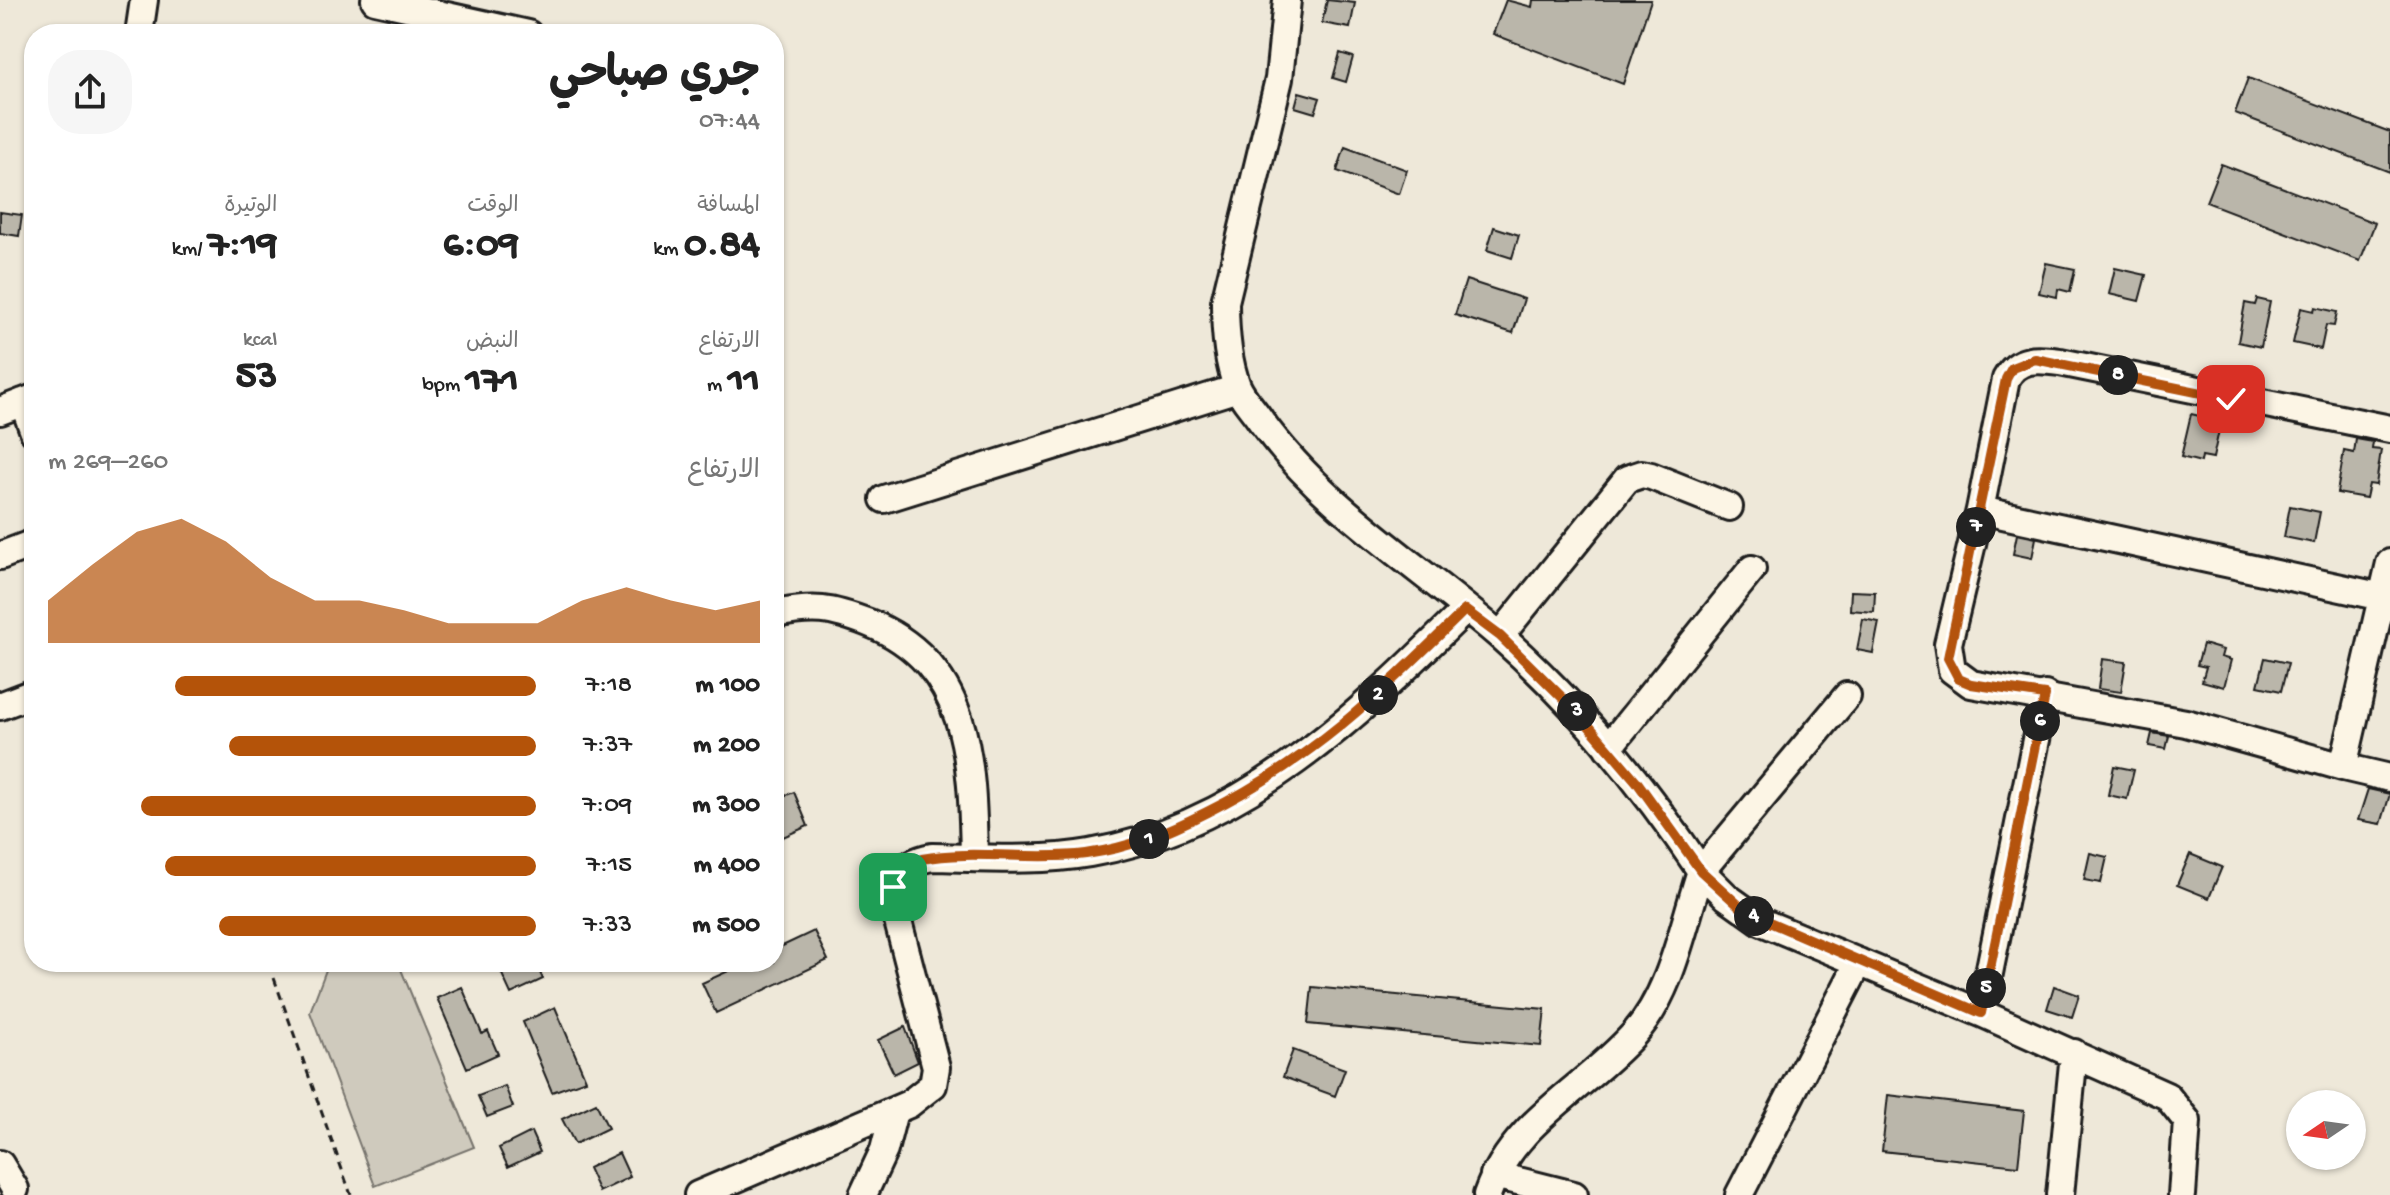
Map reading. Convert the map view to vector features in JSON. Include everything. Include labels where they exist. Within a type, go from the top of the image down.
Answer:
[{"type":"street","points":[[140,24],[144,0]]},
{"type":"street","points":[[375,0],[483,24]]},
{"type":"street","points":[[1287,0],[1279,79],[1225,302],[1225,334],[1238,388],[1278,444],[1336,502],[1500,636],[1577,712],[1671,826],[1701,871],[1727,897],[1762,922],[1981,1013],[2167,1096],[2179,1107],[2187,1121],[2188,1142],[2182,1195]]},
{"type":"street","points":[[2390,429],[2035,359],[2012,368],[2006,379],[1980,510],[1948,644],[1952,670],[1959,679],[1971,684],[2186,723],[2390,778]]},
{"type":"street","points":[[884,499],[1238,388]]},
{"type":"street","points":[[1500,636],[1627,479],[1642,474],[1651,476],[1729,507]]},
{"type":"street","points":[[1980,510],[2383,597]]},
{"type":"street","points":[[0,556],[24,547]]},
{"type":"street","points":[[2343,767],[2390,563]]},
{"type":"street","points":[[1608,748],[1752,569]]},
{"type":"street","points":[[784,612],[812,606],[847,615],[896,637],[936,672],[953,700],[964,732],[972,791],[974,857]]},
{"type":"street","points":[[698,1195],[894,1111],[926,1093],[933,1085],[936,1067],[894,906],[893,887],[902,869],[913,861],[932,857],[1086,854],[1156,837],[1248,792],[1339,731],[1465,610]]},
{"type":"street","points":[[1981,1013],[2045,695]]},
{"type":"street","points":[[1574,1195],[1491,1185],[1509,1151],[1541,1116],[1634,1034],[1650,1012],[1665,982],[1701,871],[1847,696]]},
{"type":"street","points":[[0,706],[24,697]]},
{"type":"street","points":[[1739,1195],[1859,962]]},
{"type":"street","points":[[2060,1195],[2074,1053]]},
{"type":"street","points":[[863,1195],[884,1150],[894,1111]]},
{"type":"street","points":[[0,1164],[12,1192]]},
{"type":"path","points":[[274,978],[351,1195]]},
{"type":"shaded area","points":[[325,972],[402,972],[474,1147],[375,1186],[310,1012]]},
{"type":"building","points":[[1327,0],[1355,3],[1350,28],[1322,23]]},
{"type":"building","points":[[1506,0],[1532,7],[1533,0],[1651,0],[1623,84],[1493,34]]},
{"type":"building","points":[[1340,53],[1353,57],[1346,82],[1333,78]]},
{"type":"building","points":[[2248,78],[2390,132],[2390,172],[2235,113]]},
{"type":"building","points":[[1299,92],[1320,98],[1315,113],[1295,107]]},
{"type":"building","points":[[1345,147],[1407,170],[1399,194],[1337,171]]},
{"type":"building","points":[[2221,164],[2375,223],[2360,261],[2206,202]]},
{"type":"building","points":[[0,212],[22,215],[19,236],[0,233]]},
{"type":"building","points":[[1494,227],[1519,235],[1512,258],[1487,250]]},
{"type":"building","points":[[2046,263],[2075,269],[2070,292],[2058,289],[2057,297],[2039,293]]},
{"type":"building","points":[[2115,268],[2146,275],[2139,301],[2109,294]]},
{"type":"building","points":[[1466,280],[1524,299],[1513,333],[1455,315]]},
{"type":"building","points":[[2257,299],[2270,302],[2261,347],[2238,342],[2245,303],[2255,305]]},
{"type":"building","points":[[2315,307],[2337,312],[2334,326],[2326,325],[2321,349],[2293,343],[2301,308],[2314,311]]},
{"type":"building","points":[[2191,414],[2221,421],[2213,458],[2202,456],[2201,462],[2181,457]]},
{"type":"building","points":[[2356,439],[2373,442],[2372,449],[2381,450],[2376,485],[2369,484],[2366,498],[2337,493],[2344,451],[2354,453]]},
{"type":"building","points":[[2290,506],[2320,512],[2314,543],[2284,537]]},
{"type":"building","points":[[2017,534],[2036,538],[2032,558],[2013,554]]},
{"type":"building","points":[[1851,591],[1875,592],[1874,612],[1850,610]]},
{"type":"building","points":[[1863,619],[1879,622],[1873,653],[1857,650]]},
{"type":"building","points":[[2203,644],[2223,650],[2221,657],[2231,660],[2224,687],[2202,681],[2206,667],[2197,665]]},
{"type":"building","points":[[2265,658],[2288,663],[2281,691],[2258,686]]},
{"type":"building","points":[[2102,659],[2126,662],[2121,692],[2098,689]]},
{"type":"building","points":[[2152,733],[2169,736],[2166,749],[2149,746]]},
{"type":"building","points":[[2114,766],[2134,770],[2127,799],[2108,795]]},
{"type":"building","points":[[2368,789],[2390,794],[2381,824],[2358,820]]},
{"type":"building","points":[[794,792],[808,826],[784,837],[784,796]]},
{"type":"building","points":[[2090,853],[2107,857],[2101,883],[2084,880]]},
{"type":"building","points":[[2190,854],[2222,867],[2209,898],[2177,885]]},
{"type":"building","points":[[814,931],[828,960],[716,1013],[702,983],[726,972],[784,972],[784,945]]},
{"type":"building","points":[[501,972],[540,972],[543,979],[511,994]]},
{"type":"building","points":[[2054,986],[2079,995],[2072,1017],[2047,1009]]},
{"type":"building","points":[[462,987],[482,1034],[488,1031],[498,1054],[467,1068],[437,998]]},
{"type":"building","points":[[1312,987],[1545,1009],[1541,1046],[1308,1024]]},
{"type":"building","points":[[555,1007],[586,1080],[552,1092],[523,1022]]},
{"type":"building","points":[[905,1027],[918,1062],[894,1074],[878,1040]]},
{"type":"building","points":[[1293,1050],[1345,1069],[1335,1096],[1283,1077]]},
{"type":"building","points":[[505,1086],[513,1107],[487,1117],[478,1096]]},
{"type":"building","points":[[1888,1095],[2024,1111],[2018,1166],[1882,1151]]},
{"type":"building","points":[[596,1103],[608,1128],[575,1144],[562,1119]]},
{"type":"building","points":[[531,1132],[540,1152],[508,1167],[499,1148]]},
{"type":"building","points":[[619,1153],[630,1177],[599,1192],[588,1168]]},
{"type":"route","points":[[893,887],[902,869],[922,859],[1086,854],[1156,837],[1179,827],[1248,792],[1339,731],[1465,610],[1500,636],[1577,712],[1637,782],[1701,871],[1746,912],[1762,922],[1981,1013],[2045,695],[1971,684],[1959,679],[1948,658],[1948,644],[1980,510],[2006,379],[2012,368],[2035,359],[2231,399]]}]
